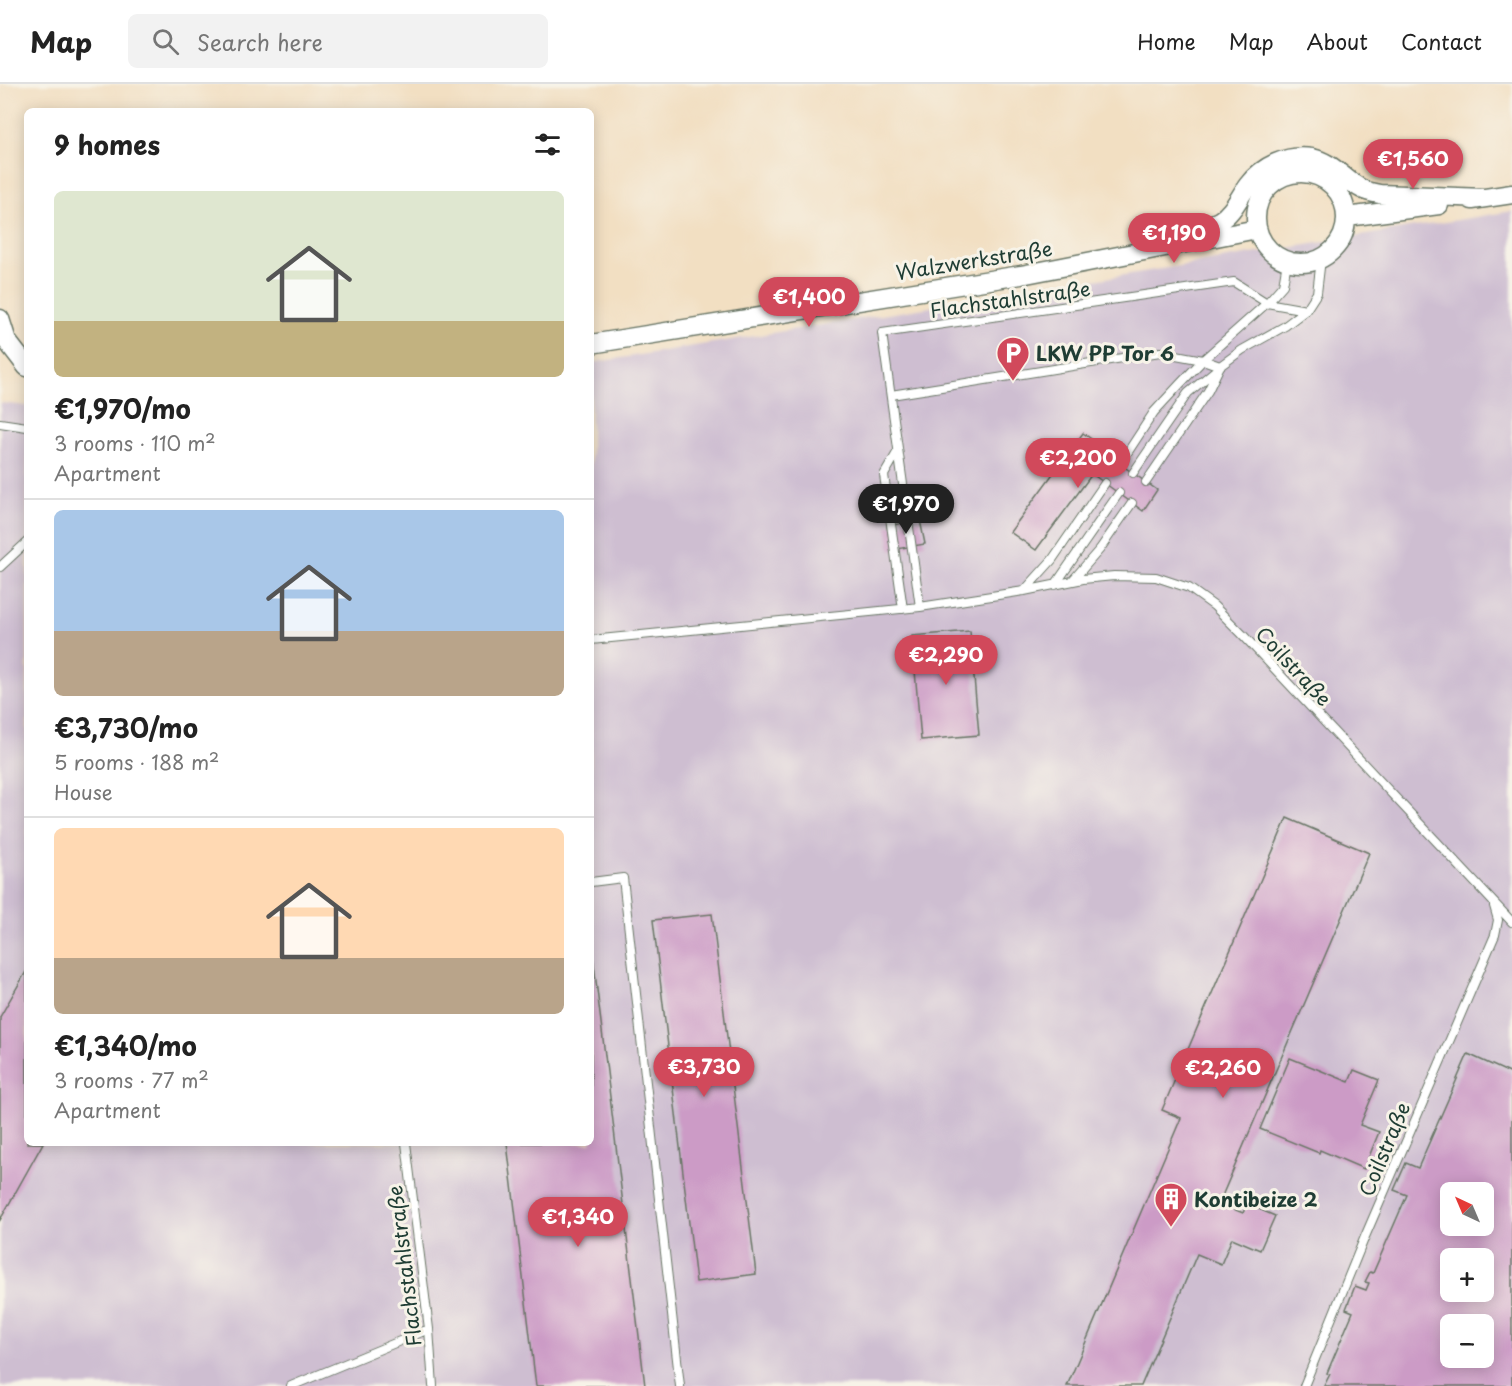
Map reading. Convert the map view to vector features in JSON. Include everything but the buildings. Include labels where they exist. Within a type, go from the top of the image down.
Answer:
[{"type":"street","points":[[1085,264],[1220,220],[1237,204],[1248,185],[1266,167],[1288,159],[1311,158],[1325,162],[1363,190],[1380,194],[1484,198]]},
{"type":"street","points":[[1295,173],[1310,173],[1325,179],[1336,189],[1344,202],[1347,217],[1345,232],[1338,246],[1321,259],[1305,263],[1287,262],[1270,252],[1262,242],[1257,229],[1256,214],[1260,200],[1268,187],[1281,178],[1295,173]]},
{"type":"street","points":[[1347,217],[1512,194]]},
{"type":"street","name":"Walzwerkstraße","points":[[594,344],[1085,264],[1257,229]]},
{"type":"street","points":[[0,319],[8,341],[24,364]]},
{"type":"lane","points":[[1133,473],[1188,393],[1242,350],[1285,326],[1306,310],[1317,293],[1321,259]]},
{"type":"lane","points":[[1120,464],[1154,412],[1203,360],[1267,303],[1283,285],[1287,262]]},
{"type":"lane","name":"Flachstahlstraße","points":[[920,607],[882,333],[1234,282],[1267,303],[1306,310]]},
{"type":"lane","points":[[891,394],[1160,352],[1203,360],[1220,366]]},
{"type":"lane","points":[[1146,482],[1208,391],[1220,366]]},
{"type":"lane","points":[[0,423],[24,427]]},
{"type":"lane","points":[[898,452],[884,475],[903,609]]},
{"type":"lane","points":[[594,640],[903,609],[1024,591],[1052,560],[1105,483]]},
{"type":"lane","points":[[1055,585],[1119,493]]},
{"type":"lane","points":[[1072,581],[1100,549],[1132,503]]},
{"type":"lane","points":[[0,567],[24,545]]},
{"type":"lane","name":"Coilstraße","points":[[1024,591],[1072,581],[1114,576],[1148,576],[1190,588],[1214,606],[1242,634],[1512,922]]},
{"type":"lane","points":[[594,882],[623,878],[680,1386]]},
{"type":"lane","name":"Coilstraße","points":[[1304,1386],[1364,1239],[1495,935],[1498,920],[1496,908],[1486,894]]},
{"type":"lane","name":"Flachstahlstraße","points":[[406,1146],[429,1329],[433,1386]]},
{"type":"lane","points":[[291,1386],[429,1329]]},
{"type":"shaded area","points":[[1512,211],[1512,1386],[0,1386],[0,403],[24,406],[24,1146],[594,1146],[594,363]]},
{"type":"place","name":"LKW PP Tor 6","points":[[1013,382]]},
{"type":"place","name":"Kontibeize 2","points":[[1171,1228]]}]
